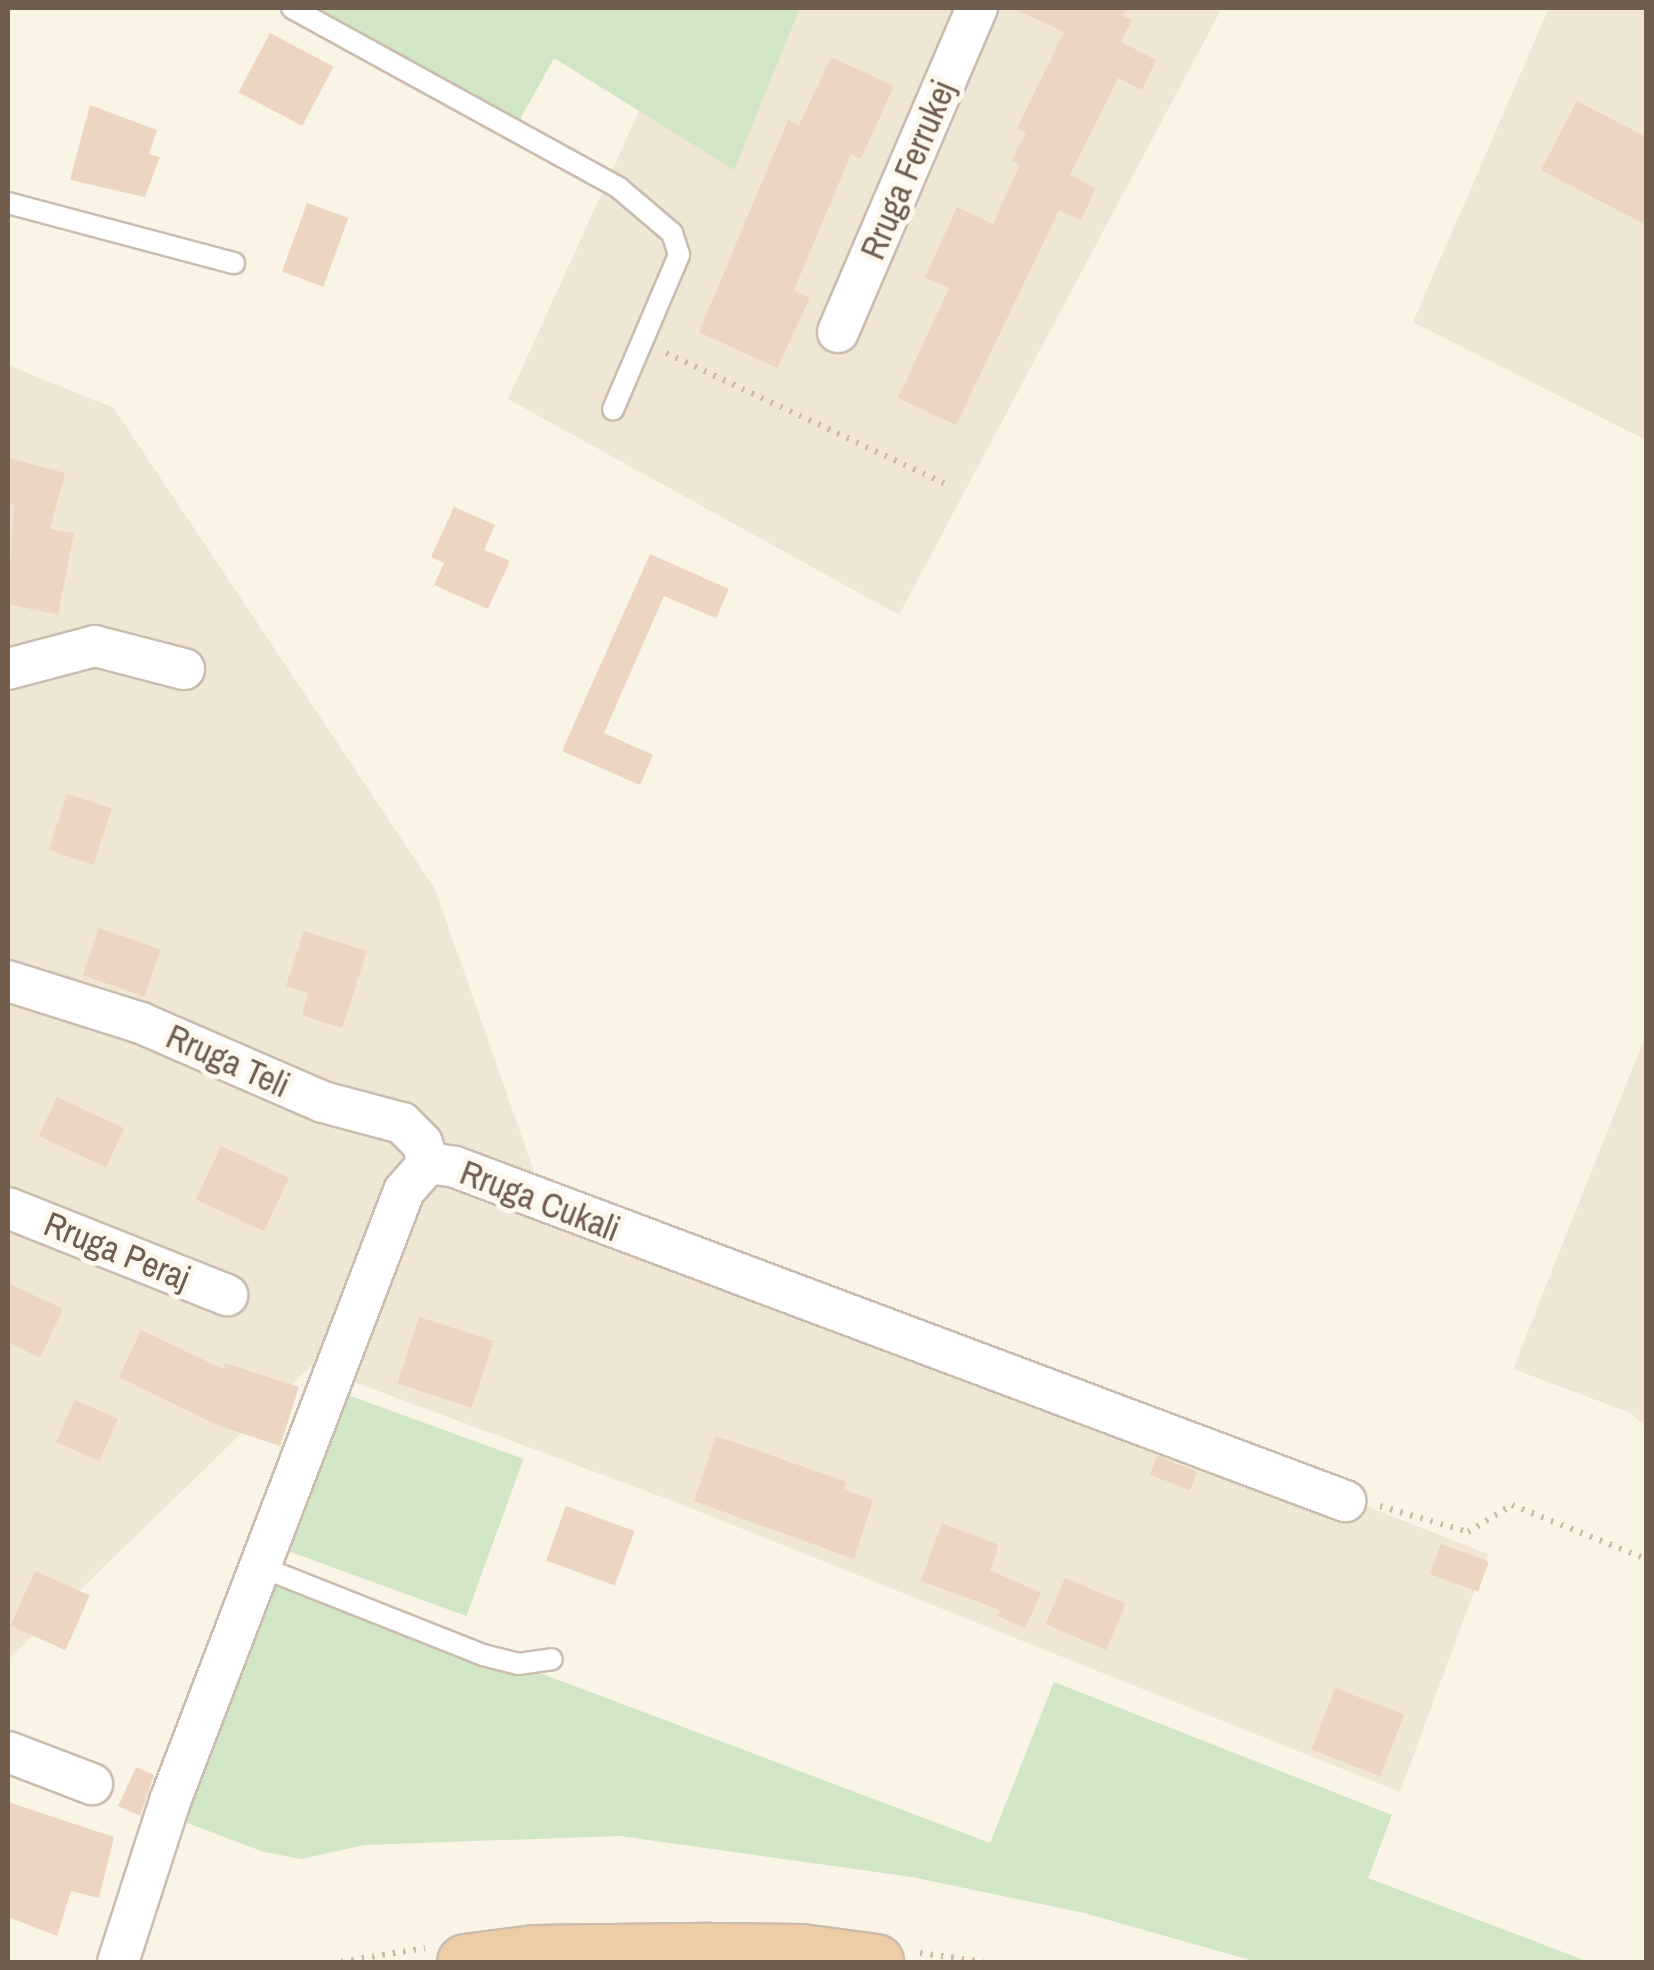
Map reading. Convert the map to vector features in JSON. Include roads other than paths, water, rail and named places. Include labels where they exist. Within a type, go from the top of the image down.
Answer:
[{"type":"highway","points":[[465,1962],[534,1953],[709,1951],[801,1952],[875,1962]]},
{"type":"street","name":"Rruga Ferrukej","points":[[838,332],[976,8]]},
{"type":"street","points":[[8,669],[95,646],[184,669]]},
{"type":"street","name":"Rruga Teli","points":[[8,982],[141,1023],[324,1102],[402,1123],[422,1143],[428,1163]]},
{"type":"street","name":"Rruga Cukali","points":[[118,1962],[170,1801],[404,1190],[428,1163],[454,1166],[1344,1501]]},
{"type":"street","name":"Rruga Peraj","points":[[8,1208],[227,1295]]},
{"type":"street","points":[[8,1752],[92,1784]]},
{"type":"lane","points":[[292,8],[653,211],[672,233],[679,255],[613,410]]},
{"type":"lane","points":[[8,204],[234,263]]},
{"type":"lane","points":[[261,1567],[483,1655],[518,1664],[552,1659]]}]
